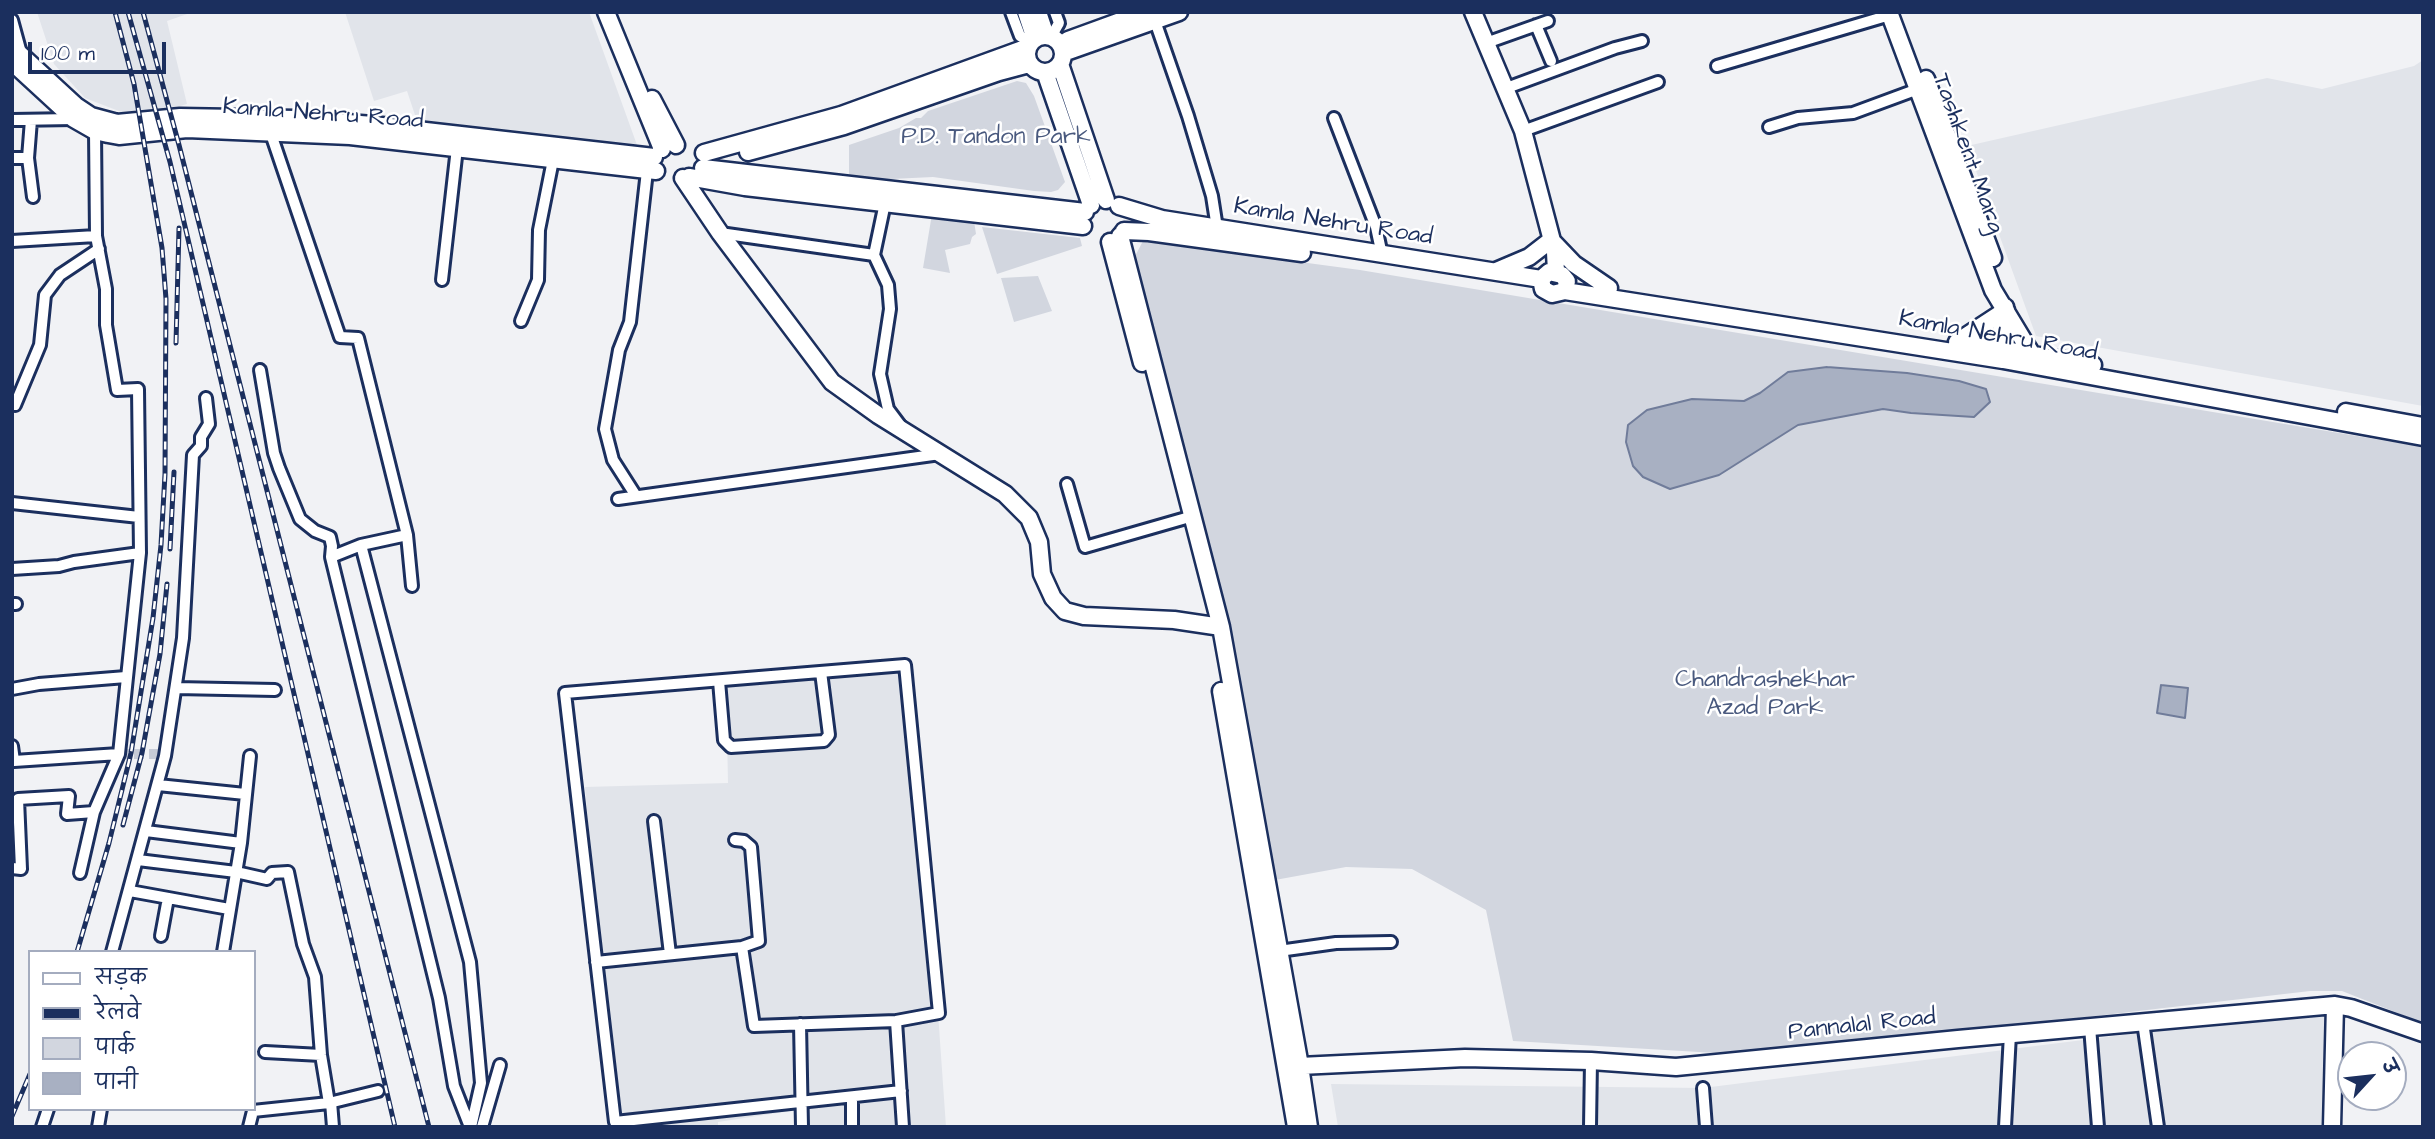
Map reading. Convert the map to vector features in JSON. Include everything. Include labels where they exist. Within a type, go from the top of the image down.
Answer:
[{"type":"main road","points":[[606,12],[659,159]]},
{"type":"main road","points":[[617,12],[658,115],[659,159]]},
{"type":"main road","points":[[1026,12],[1047,45],[1051,71],[1039,71],[1029,64],[1027,52],[1047,45]]},
{"type":"main road","points":[[1038,12],[1189,517],[1216,626],[1279,951],[1309,1127]]},
{"type":"main road","points":[[1180,12],[1150,17],[1047,45],[704,161],[697,174],[686,177],[720,233],[832,382],[1005,494],[1030,518],[1039,542],[1042,574],[1053,598],[1065,611],[1084,616],[1174,620],[1216,626]]},
{"type":"main road","points":[[1473,12],[1523,131],[1551,240],[1546,265],[1553,281]]},
{"type":"main road","name":"Tashkent Marg","points":[[1893,13],[1918,89],[1993,290],[2006,310]]},
{"type":"main road","name":"Tashkent Marg","points":[[1893,13],[2004,288],[2006,310],[1997,354]]},
{"type":"main road","name":"Kamla Nehru Road","points":[[15,54],[74,119],[95,131],[119,136],[187,129],[351,129],[659,159],[686,177],[745,187],[885,203],[1102,224],[1162,219],[1997,354],[2423,437]]},
{"type":"main road","name":"Kamla Nehru Road","points":[[15,54],[76,106],[91,116],[117,123],[180,117],[296,119],[457,148],[552,160],[659,159],[700,148],[704,161],[1149,232],[1609,288],[1957,342],[1997,354],[2031,353],[2423,426]]},
{"type":"main road","points":[[704,161],[820,134],[1029,64]]},
{"type":"main road","points":[[1045,72],[1102,224]]},
{"type":"main road","points":[[1496,271],[1529,257],[1551,240]]},
{"type":"main road","points":[[1551,240],[1574,264],[1609,288]]},
{"type":"main road","points":[[1957,342],[2006,310],[2031,353]]},
{"type":"main road","points":[[1216,626],[1296,1127]]},
{"type":"main road","points":[[2332,1127],[2335,1005]]},
{"type":"main road","name":"Pannalal Road","points":[[1300,1066],[1465,1058],[1591,1061],[1676,1067],[2335,1005],[2423,1033]]},
{"type":"street","points":[[1012,12],[1020,36],[1047,45],[1059,23],[1055,12]]},
{"type":"street","points":[[1717,66],[1893,13]]},
{"type":"street","points":[[1150,17],[1188,116],[1212,196],[1217,228]]},
{"type":"street","points":[[12,20],[15,54]]},
{"type":"street","points":[[1486,43],[1548,21]]},
{"type":"street","points":[[1536,25],[1551,61]]},
{"type":"street","points":[[1504,89],[1615,48],[1642,41]]},
{"type":"street","points":[[1523,131],[1658,82]]},
{"type":"street","points":[[1769,127],[1798,118],[1853,113],[1918,89]]},
{"type":"street","points":[[1334,118],[1376,227],[1382,255]]},
{"type":"street","points":[[12,120],[74,119]]},
{"type":"street","points":[[31,120],[28,158],[33,197]]},
{"type":"street","points":[[80,873],[94,812],[119,754],[140,553],[138,388],[117,390],[106,325],[106,289],[96,236],[95,131]]},
{"type":"street","points":[[270,131],[340,337],[358,338],[407,535],[412,586]]},
{"type":"street","points":[[442,280],[457,148]]},
{"type":"street","points":[[12,158],[28,158]]},
{"type":"street","points":[[636,496],[613,460],[605,429],[619,350],[632,313],[659,159]]},
{"type":"street","points":[[521,321],[538,280],[539,230],[552,160]]},
{"type":"street","points":[[885,203],[874,255],[888,285],[890,309],[880,374],[888,409],[905,431]]},
{"type":"street","points":[[720,233],[874,255]]},
{"type":"street","points":[[12,241],[96,236]]},
{"type":"street","points":[[12,404],[15,405],[40,345],[44,295],[60,275],[99,249]]},
{"type":"street","points":[[260,370],[274,453],[300,519],[315,531],[330,537],[331,557],[439,998],[454,1086],[470,1127]]},
{"type":"street","points":[[114,950],[166,756],[183,638],[194,455],[201,446],[201,437],[209,424],[206,398]]},
{"type":"street","points":[[618,499],[940,454]]},
{"type":"street","points":[[1067,484],[1085,547],[1189,517]]},
{"type":"street","points":[[12,503],[139,517]]},
{"type":"street","points":[[331,557],[361,545],[407,535]]},
{"type":"street","points":[[361,545],[470,962],[481,1083],[470,1127]]},
{"type":"street","points":[[12,569],[59,566],[140,553]]},
{"type":"street","points":[[742,947],[754,1026],[895,1021],[939,1013],[905,665],[565,693],[615,1122],[901,1091]]},
{"type":"street","points":[[719,681],[724,740],[731,747],[824,741],[829,735],[821,672]]},
{"type":"street","points":[[12,689],[38,684],[126,677]]},
{"type":"street","points":[[176,688],[275,690]]},
{"type":"street","points":[[12,746],[14,761],[119,754]]},
{"type":"street","points":[[223,950],[241,844],[250,756]]},
{"type":"street","points":[[158,785],[245,794]]},
{"type":"street","points":[[12,868],[21,869],[18,799],[69,796],[67,814],[94,812]]},
{"type":"street","points":[[654,821],[670,954]]},
{"type":"street","points":[[146,831],[241,844]]},
{"type":"street","points":[[596,962],[742,947],[759,941],[751,847],[744,841],[735,840]]},
{"type":"street","points":[[138,860],[236,872],[267,879],[272,873],[288,872],[303,943],[315,977],[321,1055],[333,1127]]},
{"type":"street","points":[[130,891],[229,909]]},
{"type":"street","points":[[161,936],[168,898]]},
{"type":"street","points":[[1279,951],[1336,943],[1391,942]]},
{"type":"street","points":[[895,1021],[903,1127]]},
{"type":"street","points":[[2143,1022],[2158,1127]]},
{"type":"street","points":[[800,1024],[803,1127]]},
{"type":"street","points":[[2090,1027],[2098,1127]]},
{"type":"street","points":[[2005,1127],[2010,1034]]},
{"type":"street","points":[[265,1052],[321,1055]]},
{"type":"street","points":[[1590,1127],[1591,1061]]},
{"type":"street","points":[[482,1127],[500,1065]]},
{"type":"street","points":[[1703,1088],[1706,1127]]},
{"type":"street","points":[[256,1111],[330,1102],[378,1091]]},
{"type":"street","points":[[852,1097],[852,1127]]},
{"type":"shaded area","points":[[37,12],[193,12],[167,21],[187,104],[137,118],[85,98],[54,64]]},
{"type":"shaded area","points":[[345,12],[589,12],[637,145],[417,121],[407,91],[374,101]]},
{"type":"shaded area","points":[[2423,60],[2423,406],[2036,336],[1967,146],[2267,78],[2322,89],[2414,66]]},
{"type":"shaded area","points":[[914,669],[946,1127],[800,1127],[797,1110],[718,1122],[718,1127],[615,1127],[585,787],[728,783],[726,686]]},
{"type":"shaded area","points":[[2344,1007],[2340,1041],[2337,1041],[2337,1067],[2330,1127],[1338,1127],[1331,1084],[1703,1088]]},
{"type":"green space","name":"P.D. Tandon Park","points":[[1017,81],[1026,83],[1034,96],[1065,182],[1058,190],[1034,191],[933,177],[849,181],[849,145],[899,128],[921,118],[928,111]]},
{"type":"green space","points":[[932,214],[974,221],[976,234],[970,244],[945,250],[950,273],[923,268]]},
{"type":"green space","points":[[982,227],[1080,238],[1082,246],[997,274]]},
{"type":"green space","name":"Chandrashekhar Azad Park","points":[[1143,241],[1360,270],[2423,447],[2423,1023],[2342,991],[2310,991],[2044,1022],[1716,1053],[1513,1041],[1486,910],[1412,869],[1346,867],[1275,880],[1225,615],[1132,262]]},
{"type":"green space","points":[[1038,276],[1052,311],[1014,322],[1001,278]]},
{"type":"water","points":[[1827,367],[1907,373],[1959,381],[1986,389],[1990,402],[1974,417],[1883,409],[1798,425],[1719,475],[1670,489],[1643,477],[1633,466],[1626,442],[1628,425],[1647,410],[1692,399],[1744,401],[1760,393],[1788,372]]},
{"type":"water","points":[[2161,685],[2188,688],[2185,718],[2157,713]]},
{"type":"tunnel","points":[[119,754],[166,754]]},
{"type":"railway","points":[[78,950],[109,843],[131,753],[153,618],[165,474],[166,299],[162,248],[134,84],[115,12]]},
{"type":"railway","points":[[128,12],[170,162],[395,1127]]},
{"type":"railway","points":[[143,12],[429,1127]]},
{"type":"railway","points":[[176,343],[179,228]]},
{"type":"railway","points":[[170,549],[174,472]]},
{"type":"railway","points":[[123,825],[142,753],[160,654],[167,584]]},
{"type":"railway","points":[[12,1116],[28,1079]]}]
